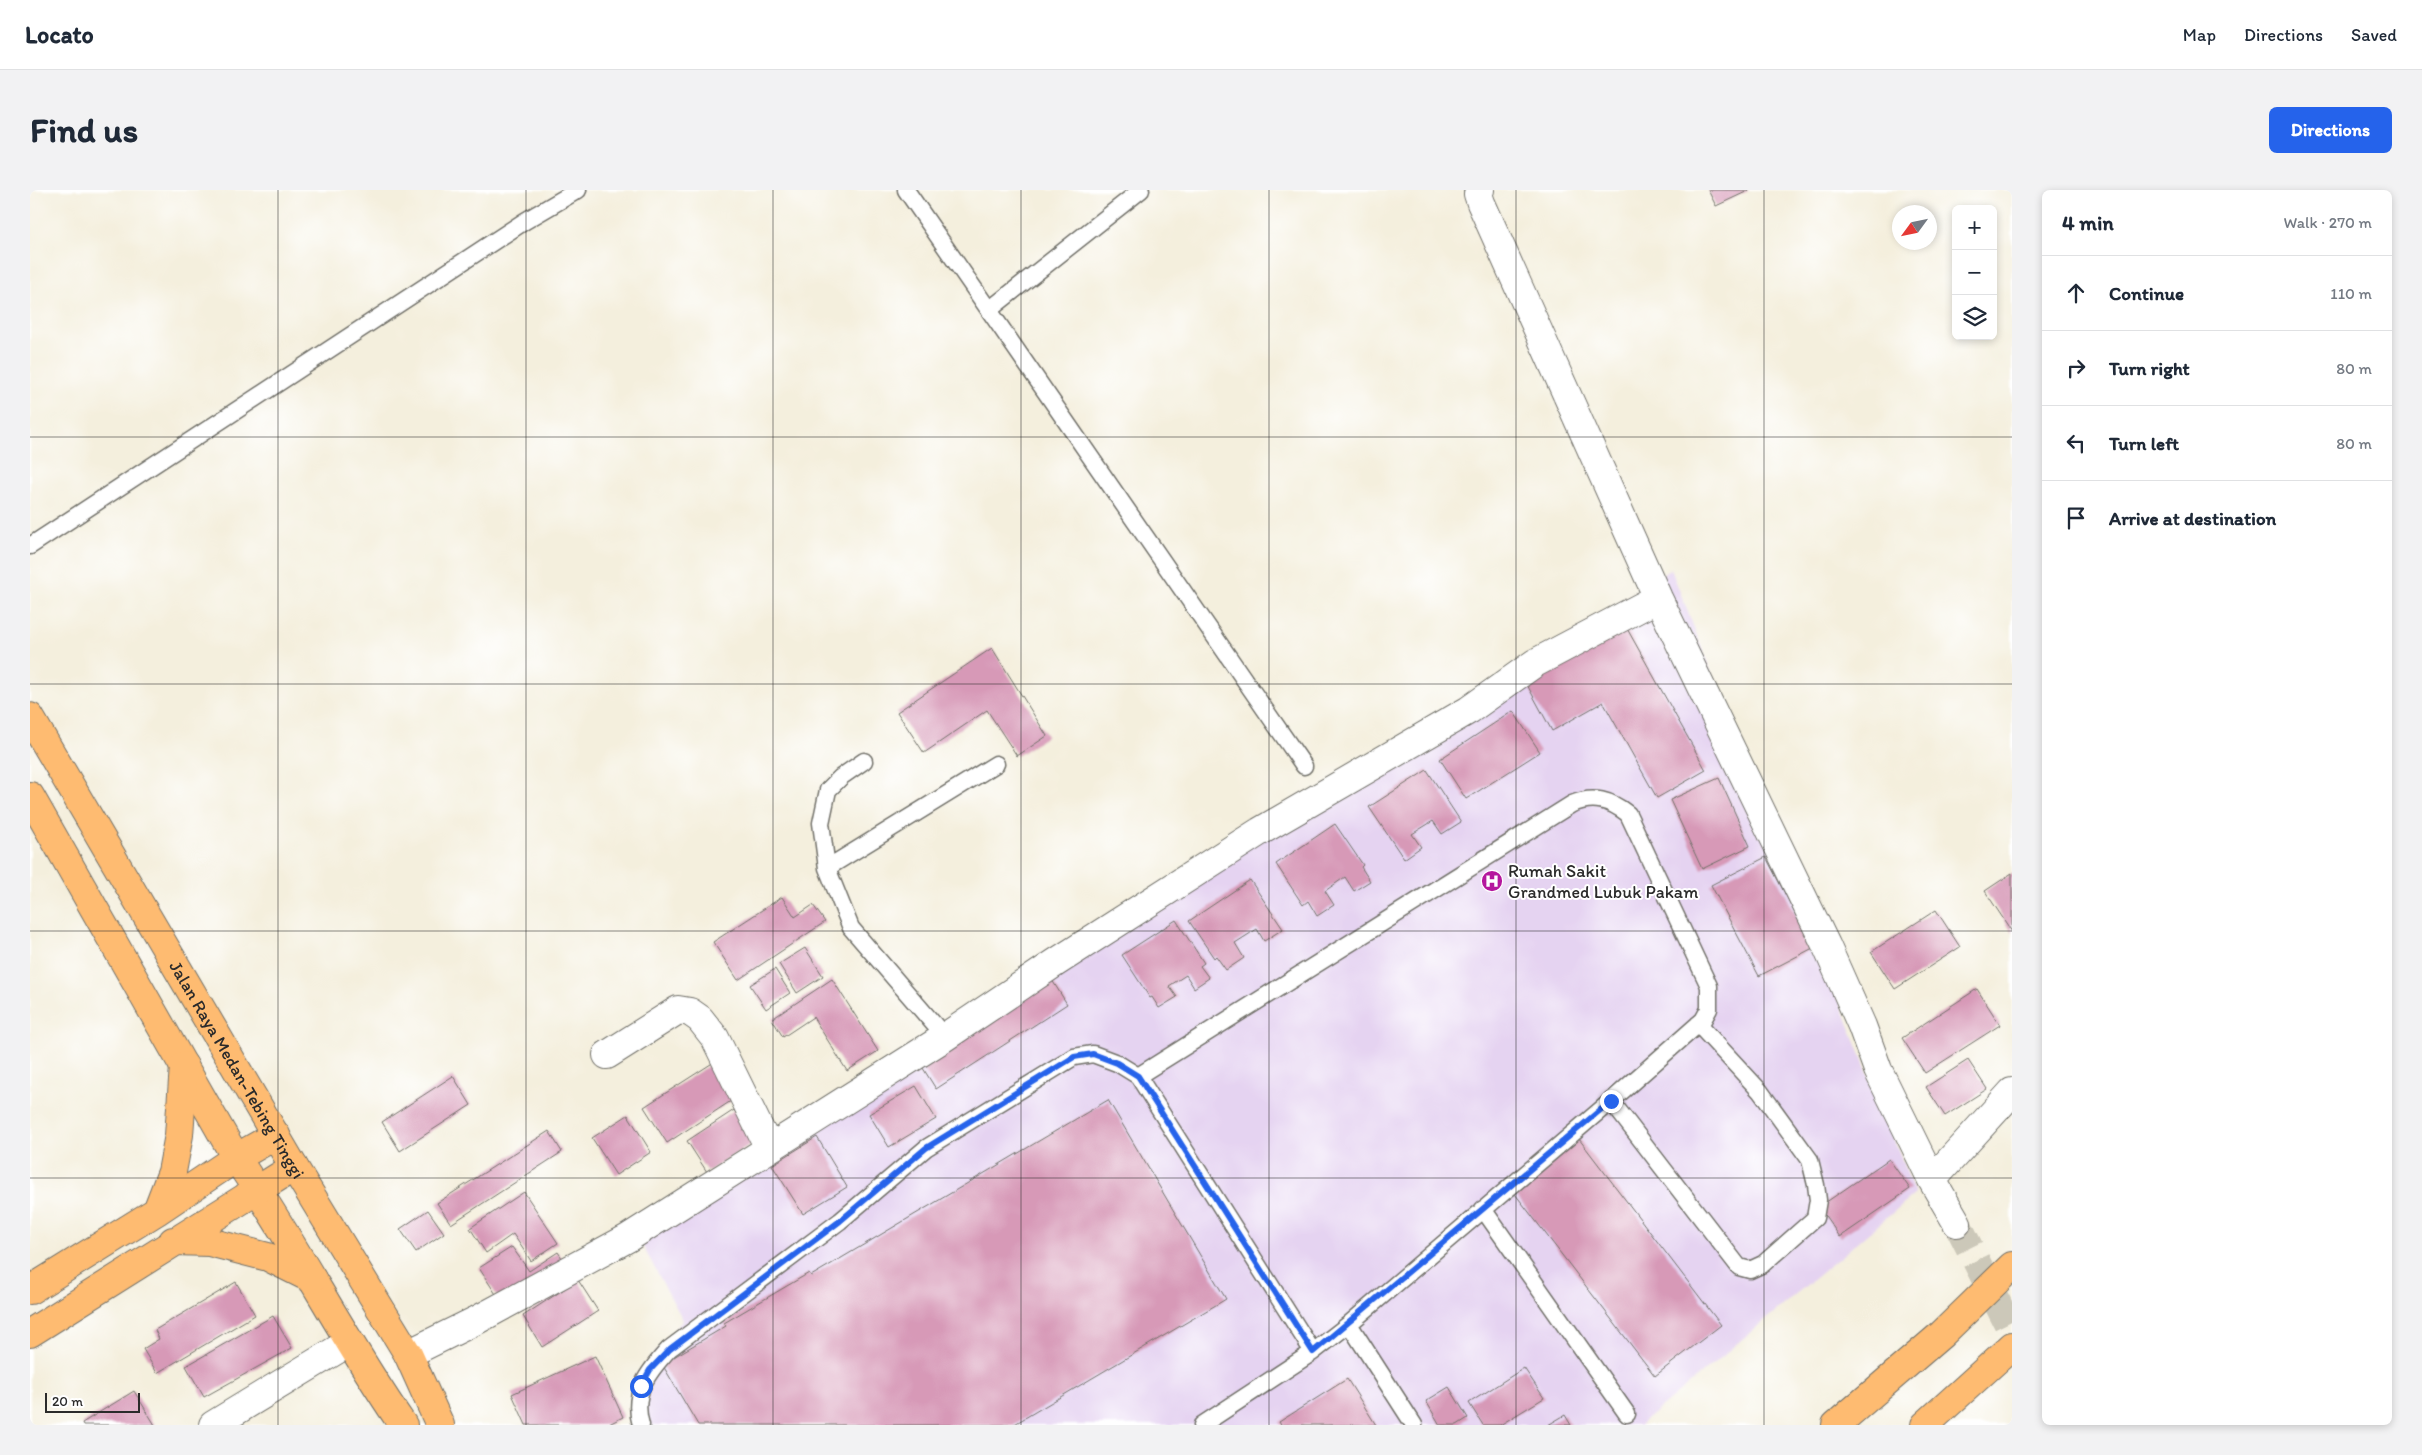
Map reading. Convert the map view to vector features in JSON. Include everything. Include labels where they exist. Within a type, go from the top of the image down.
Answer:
[{"type":"highway","name":"Jalan Raya Medan-Tebing Tinggi","points":[[30,717],[294,1167],[408,1354],[440,1425]]},
{"type":"highway","points":[[30,796],[236,1158],[258,1189],[348,1343],[402,1425]]},
{"type":"highway","points":[[157,1211],[172,1172],[179,1135],[184,1066]]},
{"type":"highway","points":[[30,1290],[157,1211],[236,1158],[276,1135]]},
{"type":"highway","points":[[30,1333],[173,1241],[294,1167]]},
{"type":"highway","points":[[173,1241],[209,1242],[268,1256],[312,1279]]},
{"type":"highway","points":[[1836,1425],[1942,1334],[2012,1266]]},
{"type":"highway","points":[[1925,1425],[2012,1346]]},
{"type":"street","points":[[1480,190],[1478,194],[1481,204],[1658,598],[1826,946],[1862,1026],[1878,1070],[1932,1180],[1957,1222]]},
{"type":"street","points":[[408,1354],[477,1320],[628,1238],[945,1037],[1055,963],[1259,832],[1469,710],[1535,663],[1658,598]]},
{"type":"street","points":[[607,1055],[678,1010],[690,1012],[700,1019],[714,1038],[769,1148]]},
{"type":"street","points":[[1932,1180],[2012,1092]]},
{"type":"street","points":[[213,1425],[348,1343]]},
{"type":"lane","points":[[30,546],[525,221],[578,190]]},
{"type":"lane","points":[[906,190],[1304,766]]},
{"type":"lane","points":[[989,310],[1141,190]]},
{"type":"lane","points":[[864,761],[841,777],[828,790],[821,823],[828,868],[852,928],[945,1037]]},
{"type":"lane","points":[[828,868],[996,764]]},
{"type":"lane","points":[[1138,1076],[1572,804],[1585,799],[1610,801],[1628,814],[1709,986],[1709,1009],[1703,1020],[1611,1101],[1313,1352],[1202,1425]]},
{"type":"lane","points":[[1611,1101],[1739,1267],[1750,1270],[1763,1264],[1808,1225],[1815,1218],[1818,1200],[1810,1160],[1760,1091],[1698,1024]]},
{"type":"lane","points":[[641,1425],[639,1418],[641,1386],[650,1370],[670,1349],[840,1221],[926,1148],[1074,1057],[1093,1054],[1117,1063],[1138,1076],[1313,1352]]},
{"type":"lane","points":[[1483,1209],[1627,1414]]},
{"type":"lane","points":[[1348,1324],[1414,1425]]},
{"type":"shaded area","name":"Rumah Sakit Grandmed Lubuk Pakam","points":[[1671,569],[1915,1194],[1640,1425],[636,1425],[634,1377],[683,1320],[640,1241]]},
{"type":"building","points":[[1708,190],[1750,190],[1716,206]]},
{"type":"building","points":[[1625,625],[1706,770],[1657,798],[1603,702],[1552,731],[1525,681]]},
{"type":"building","points":[[992,648],[1047,736],[1017,756],[987,710],[924,753],[897,712]]},
{"type":"building","points":[[1513,711],[1540,752],[1466,799],[1440,759]]},
{"type":"building","points":[[1427,770],[1461,822],[1442,834],[1433,821],[1412,834],[1421,847],[1404,859],[1369,807]]},
{"type":"building","points":[[1719,778],[1750,846],[1702,869],[1670,800]]},
{"type":"building","points":[[1335,824],[1363,865],[1361,867],[1370,881],[1354,891],[1345,877],[1325,891],[1334,905],[1317,916],[1308,901],[1303,905],[1276,864]]},
{"type":"building","points":[[1766,857],[1813,948],[1759,976],[1711,885]]},
{"type":"building","points":[[2012,873],[2012,932],[1985,891]]},
{"type":"building","points":[[1250,880],[1283,929],[1264,941],[1257,929],[1235,943],[1244,958],[1226,970],[1216,956],[1214,958],[1189,921]]},
{"type":"building","points":[[782,897],[795,917],[813,905],[825,922],[738,980],[713,942]]},
{"type":"building","points":[[1936,910],[1960,947],[1895,989],[1871,952]]},
{"type":"building","points":[[1176,920],[1204,963],[1200,966],[1209,978],[1194,988],[1186,975],[1169,986],[1177,997],[1159,1008],[1152,997],[1150,998],[1122,955]]},
{"type":"building","points":[[805,948],[823,976],[797,993],[779,964]]},
{"type":"building","points":[[775,969],[790,993],[766,1009],[750,985]]},
{"type":"building","points":[[832,979],[878,1051],[847,1071],[813,1017],[783,1037],[772,1019]]},
{"type":"building","points":[[1052,980],[1067,1004],[936,1089],[921,1065]]},
{"type":"building","points":[[1977,989],[2000,1025],[1925,1073],[1902,1038]]},
{"type":"building","points":[[1968,1060],[1987,1089],[1945,1116],[1926,1087]]},
{"type":"building","points":[[714,1062],[737,1097],[667,1143],[644,1107]]},
{"type":"building","points":[[453,1076],[471,1105],[400,1151],[382,1122]]},
{"type":"building","points":[[916,1086],[936,1119],[889,1147],[869,1114]]},
{"type":"building","points":[[1108,1100],[1226,1299],[1013,1425],[698,1425],[662,1364],[726,1326],[724,1323],[809,1273],[811,1276]]},
{"type":"building","points":[[734,1110],[754,1142],[707,1172],[687,1141]]},
{"type":"building","points":[[628,1115],[651,1152],[616,1175],[592,1138]]},
{"type":"building","points":[[549,1131],[562,1152],[451,1224],[437,1203]]},
{"type":"building","points":[[817,1137],[847,1187],[803,1214],[772,1165]]},
{"type":"building","points":[[1579,1139],[1721,1325],[1655,1376],[1512,1190]]},
{"type":"building","points":[[1889,1159],[1910,1189],[1840,1237],[1819,1207]]},
{"type":"building","points":[[524,1192],[558,1243],[531,1261],[513,1234],[486,1253],[470,1228]]},
{"type":"building","points":[[428,1210],[444,1233],[416,1252],[400,1229]]},
{"type":"building","points":[[512,1247],[529,1271],[558,1252],[564,1261],[501,1302],[479,1268]]},
{"type":"building","points":[[578,1280],[598,1311],[542,1347],[523,1316]]},
{"type":"building","points":[[236,1282],[255,1315],[157,1373],[143,1349],[159,1339],[155,1330]]},
{"type":"building","points":[[273,1316],[292,1348],[204,1397],[186,1366]]},
{"type":"building","points":[[595,1356],[623,1417],[607,1425],[526,1425],[512,1394]]},
{"type":"building","points":[[1524,1368],[1544,1398],[1500,1425],[1483,1425],[1469,1403]]},
{"type":"building","points":[[1347,1379],[1376,1425],[1281,1425],[1279,1422]]},
{"type":"building","points":[[1449,1387],[1468,1418],[1457,1425],[1440,1425],[1426,1401]]},
{"type":"building","points":[[134,1391],[155,1425],[83,1425],[82,1423]]},
{"type":"building","points":[[1565,1415],[1571,1425],[1548,1425]]},
{"type":"tunnel","points":[[1957,1223],[2012,1332]]},
{"type":"place","name":"Rumah Sakit Grandmed Lubuk Pakam","points":[[1492,881]]},
{"type":"route","points":[[641,1386],[650,1370],[670,1349],[840,1221],[926,1148],[1074,1057],[1093,1054],[1117,1063],[1138,1076],[1313,1352],[1611,1101]]}]
